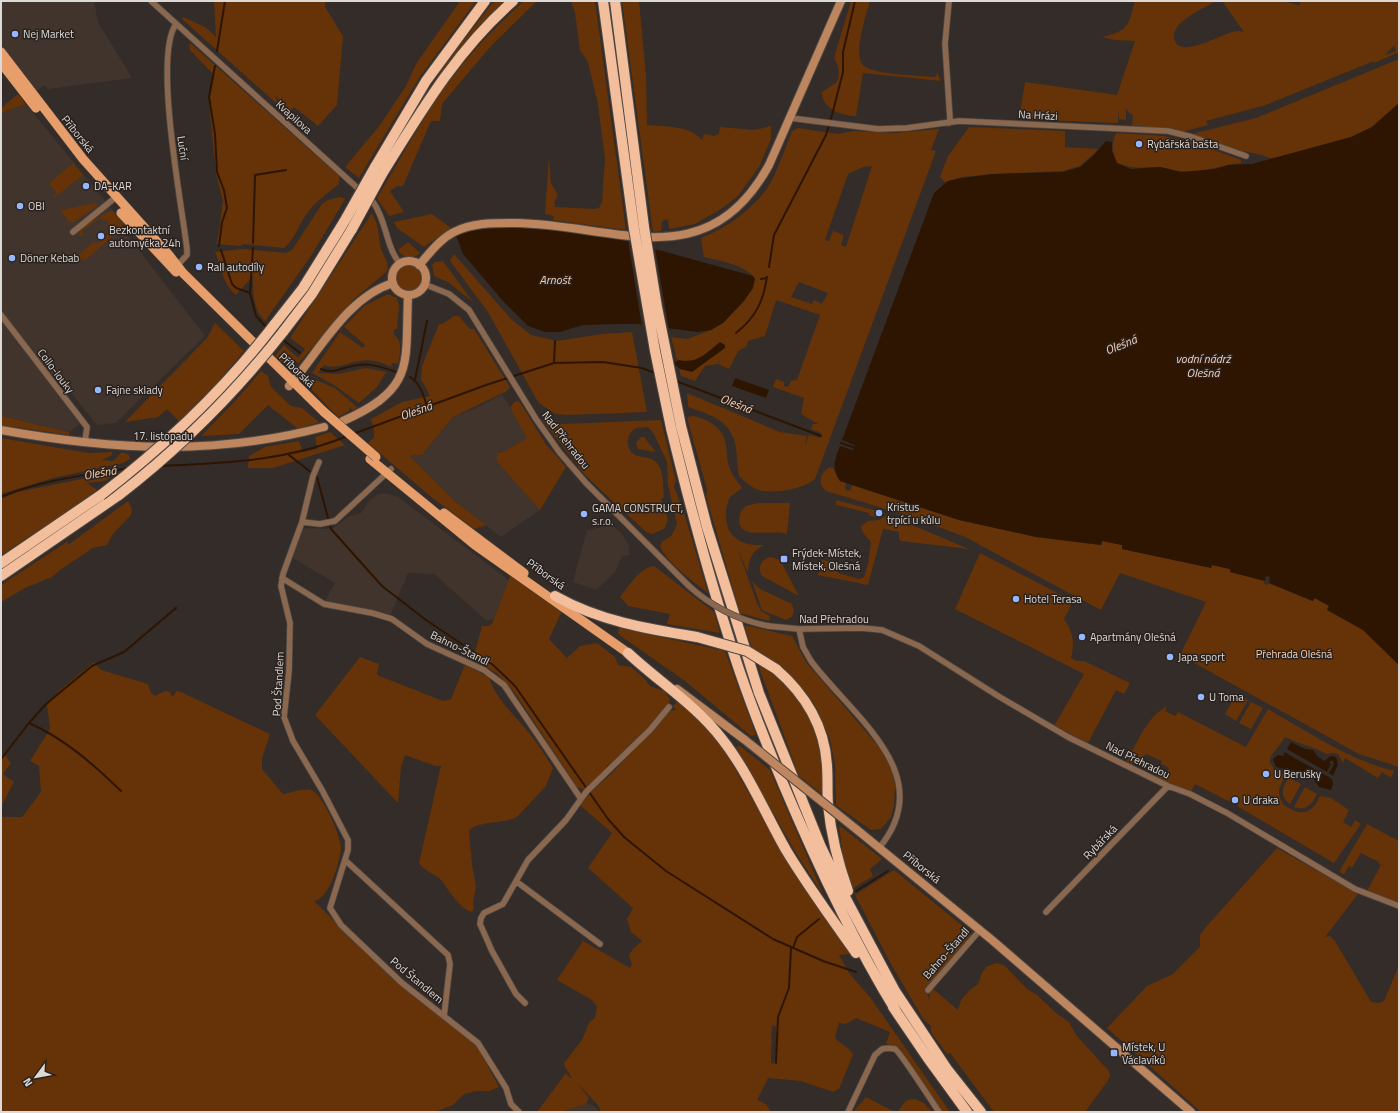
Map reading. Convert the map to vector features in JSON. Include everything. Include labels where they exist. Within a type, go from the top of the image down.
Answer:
[{"type":"highway","points":[[1,576],[119,495],[173,452],[210,417],[248,375],[312,294],[352,229],[378,171],[426,81],[485,1]]},
{"type":"highway","points":[[1,563],[101,496],[165,443],[202,409],[240,368],[303,288],[344,222],[440,82],[486,27],[514,1]]},
{"type":"highway","points":[[603,1],[634,229],[655,351],[671,428],[696,530],[728,636],[754,710],[791,802],[834,900],[896,1011]]},
{"type":"highway","points":[[615,1],[644,227],[656,307],[681,426],[707,527],[759,693],[821,847],[875,956],[917,1026],[980,1112]]},
{"type":"highway","points":[[555,596],[578,608],[607,618],[656,630],[697,637],[747,651],[776,669],[799,692],[811,711],[820,732],[826,754],[828,804],[835,847],[852,904],[875,956]]},
{"type":"highway","points":[[628,653],[698,712],[723,739],[738,763],[786,851],[931,1064],[967,1112]]},
{"type":"main road","points":[[419,265],[439,243],[449,235],[478,224],[500,223],[549,225],[641,238],[660,238],[676,237],[707,227],[731,212],[745,200],[760,183],[841,1]]},
{"type":"main road","name":"Příborská","points":[[1,52],[114,199]]},
{"type":"main road","name":"Příborská","points":[[1,63],[114,199],[176,268],[290,384],[389,471],[628,653]]},
{"type":"main road","points":[[410,261],[419,265],[425,273],[424,284],[418,292],[408,294],[397,290],[393,283],[393,273],[400,264],[410,261]]},
{"type":"main road","points":[[290,384],[353,307],[372,291],[393,283]]},
{"type":"main road","points":[[343,420],[380,401],[391,391],[400,377],[406,358],[408,294]]},
{"type":"main road","name":"17. listopadu","points":[[1,430],[42,438],[121,447],[208,447],[266,440],[324,427]]},
{"type":"main road","name":"Příborská","points":[[389,471],[475,545],[703,708],[856,829],[980,930],[1191,1112]]},
{"type":"street","name":"Kvapilova","points":[[151,1],[373,202],[380,213],[392,251],[400,264]]},
{"type":"street","points":[[949,1],[945,44],[950,118],[949,123]]},
{"type":"street","name":"Luční","points":[[176,24],[171,34],[170,42],[168,75],[169,117],[187,249],[187,255],[176,268]]},
{"type":"street","name":"Na Hrázi","points":[[790,118],[885,129],[959,122],[1168,131],[1192,136],[1246,156]]},
{"type":"street","points":[[73,232],[114,199]]},
{"type":"street","name":"Nad Přehradou","points":[[424,284],[449,294],[469,310],[549,437],[573,468],[689,586],[704,599],[726,613],[747,621],[768,626],[799,629],[861,628],[882,630],[897,636],[919,646],[1004,700],[1068,738],[1168,786],[1190,794],[1227,813],[1355,889],[1399,906]]},
{"type":"street","name":"Collo-louky","points":[[1,315],[87,427],[85,442]]},
{"type":"street","name":"Pod Štandlem","points":[[319,462],[313,476],[302,522],[282,578],[281,586],[290,623],[289,671],[284,717],[293,741],[322,790],[348,840],[348,850],[330,908],[335,917],[402,983],[478,1043],[506,1088],[512,1104],[519,1112]]},
{"type":"street","points":[[302,522],[320,524],[335,521],[389,471]]},
{"type":"street","name":"Bahno-Štandl","points":[[282,578],[324,604],[372,613],[392,619],[428,644],[484,670],[504,685],[581,799]]},
{"type":"street","points":[[799,629],[803,647],[810,661],[882,745],[896,770],[900,790],[900,804],[892,832],[879,848]]},
{"type":"street","points":[[525,1003],[509,982],[492,951],[480,924],[481,918],[484,914],[503,904],[517,882],[528,860],[566,820],[588,790],[650,730],[669,707]]},
{"type":"street","name":"Rybářská","points":[[1046,912],[1168,786]]},
{"type":"street","name":"Pod Štandlem","points":[[345,860],[448,955],[450,964],[444,1016]]},
{"type":"street","points":[[517,882],[600,944]]},
{"type":"street","name":"Bahno-Štandl","points":[[928,990],[980,930]]},
{"type":"street","points":[[848,1112],[875,1055],[882,1049],[888,1048],[895,1049],[901,1054],[939,1112]]},
{"type":"shaded area","points":[[1,1],[94,1],[98,22],[132,78],[48,89],[45,85],[36,91],[1,45]]},
{"type":"shaded area","points":[[26,104],[124,224],[122,227],[125,232],[205,336],[116,423],[97,425],[56,374],[48,380],[80,424],[69,432],[1,416],[1,316],[4,313],[1,309],[1,113]]},
{"type":"shaded area","points":[[502,394],[528,438],[505,451],[498,452],[497,462],[540,510],[501,537],[454,500],[410,456],[422,455],[453,417],[478,407]]},
{"type":"shaded area","points":[[378,494],[389,494],[398,497],[509,580],[494,619],[487,621],[434,574],[408,573],[390,616],[325,601],[335,583],[291,557],[302,528],[332,529],[348,517],[361,513],[370,500]]},
{"type":"shaded area","points":[[604,517],[623,535],[628,544],[629,555],[622,556],[615,572],[596,590],[573,582],[587,530],[602,527]]},
{"type":"shaded area","points":[[587,1103],[595,1107],[599,1112],[561,1112]]},
{"type":"green space","points":[[214,1],[325,1],[325,7],[343,36],[337,105],[318,126],[294,107],[291,110],[288,109],[275,95],[277,100],[276,103],[182,19],[183,17],[205,27],[216,37]]},
{"type":"green space","points":[[460,1],[476,1],[419,78],[359,178],[345,167],[380,125],[406,86],[416,64]]},
{"type":"green space","points":[[494,1],[506,1],[470,39],[416,108],[450,58]]},
{"type":"green space","points":[[524,1],[537,1],[491,46],[442,104],[440,121],[431,121],[403,186],[397,186],[390,191],[404,212],[389,216],[377,198],[436,100],[474,51],[498,25]]},
{"type":"green space","points":[[571,1],[595,1],[626,230],[553,220],[554,216],[545,214],[549,156],[551,183],[558,195],[554,202],[555,207],[595,209],[599,208],[602,202],[605,159],[598,104],[588,62],[580,50],[575,13]]},
{"type":"green space","points":[[622,1],[639,1],[646,76],[647,125],[684,129],[697,135],[702,140],[704,134],[714,136],[719,134],[720,127],[755,130],[771,126],[771,139],[759,167],[738,196],[721,209],[695,224],[669,229],[668,219],[662,221],[661,231],[653,232]]},
{"type":"green space","points":[[851,1],[870,1],[860,42],[859,51],[862,64],[867,68],[895,74],[934,77],[936,76],[937,72],[941,81],[863,73],[856,116],[839,113],[829,107],[825,103],[822,92],[837,82],[838,70],[834,58]]},
{"type":"green space","points":[[1135,1],[1216,1],[1179,24],[1174,35],[1176,43],[1181,46],[1188,47],[1207,42],[1233,32],[1244,32],[1222,1],[1282,1],[1299,5],[1301,1],[1399,1],[1399,40],[1395,44],[1399,41],[1399,52],[1266,105],[1206,121],[1208,125],[1182,132],[1132,127],[1133,115],[1129,113],[1126,108],[1126,120],[1119,119],[1118,108],[1118,123],[1019,119],[1025,82],[1117,95],[1135,41],[1114,40],[1102,37],[1118,32],[1126,26],[1129,22]],"holes":[[[1394,45],[1396,51],[1385,55]]]},
{"type":"green space","points":[[189,42],[339,176],[339,184],[312,207],[302,220],[293,237],[284,248],[244,244],[240,246],[217,244],[223,201],[216,173],[209,103],[214,75],[190,50]]},
{"type":"green space","points":[[1399,59],[1399,103],[1372,127],[1351,137],[1273,159],[1258,154],[1237,150],[1192,134],[1256,118]]},
{"type":"green space","points":[[18,94],[26,104],[1,113],[1,108]]},
{"type":"green space","points":[[969,127],[1065,131],[1065,147],[1099,149],[1080,166],[1063,171],[993,174],[962,177],[945,182],[940,177],[948,156]]},
{"type":"green space","points":[[798,128],[838,134],[853,131],[895,133],[939,129],[931,150],[936,151],[815,479],[797,488],[783,491],[763,491],[756,489],[739,476],[736,447],[730,430],[712,416],[688,407],[687,393],[780,432],[807,436],[805,446],[809,435],[820,438],[821,433],[811,429],[813,424],[818,424],[801,414],[804,398],[773,387],[776,379],[784,382],[784,386],[788,387],[791,381],[797,380],[820,315],[776,300],[765,336],[748,341],[746,347],[738,351],[729,369],[718,364],[722,358],[717,364],[705,366],[695,381],[681,376],[671,337],[687,339],[711,330],[723,323],[744,301],[755,279],[745,270],[724,262],[704,257],[701,238],[728,224],[745,212],[766,190],[773,178],[792,131]],"holes":[[[872,166],[846,247],[841,245],[844,235],[833,231],[829,241],[825,240],[848,174],[863,167]],[[799,282],[828,293],[822,304],[814,300],[812,304],[791,297]]]},
{"type":"green space","points":[[1116,133],[1163,136],[1193,142],[1241,160],[1241,163],[1188,172],[1162,167],[1129,167],[1117,163],[1115,159],[1113,141]]},
{"type":"green space","points":[[73,163],[83,175],[54,198],[53,196],[57,193],[49,183]]},
{"type":"green space","points":[[340,197],[345,199],[311,256],[265,321],[261,317],[256,306],[253,276],[236,295],[225,280],[215,252],[243,249],[286,253],[292,250],[322,204],[328,200]]},
{"type":"green space","points":[[96,203],[98,205],[74,222],[69,222],[60,210]]},
{"type":"green space","points":[[112,211],[123,224],[122,227],[86,260],[74,258],[94,242],[96,244],[109,233],[107,225],[109,223],[106,219],[103,221],[100,218],[82,231],[84,236],[80,236],[79,233],[81,229],[89,223]]},
{"type":"green space","points":[[372,213],[377,224],[381,249],[387,262],[388,269],[353,300],[299,363],[288,364],[283,362],[275,356],[284,345],[298,358],[305,349],[290,338]]},
{"type":"green space","points":[[432,214],[451,228],[424,247],[397,228],[394,222]]},
{"type":"green space","points":[[408,242],[420,253],[411,258],[405,257],[398,250]]},
{"type":"green space","points":[[454,254],[511,319],[531,335],[557,341],[602,334],[632,332],[647,412],[567,415],[555,414],[538,402],[488,312],[450,261]]},
{"type":"green space","points":[[443,261],[473,302],[448,282],[434,276],[432,265],[435,262]]},
{"type":"green space","points":[[408,265],[417,269],[421,278],[417,287],[408,291],[399,287],[395,278],[399,269]]},
{"type":"green space","points":[[388,294],[397,298],[399,306],[397,329],[394,329],[394,335],[399,340],[400,344],[398,364],[392,363],[391,367],[380,362],[368,360],[333,367],[324,365],[318,373],[338,374],[366,368],[386,372],[377,387],[359,403],[334,385],[312,373],[340,332],[363,348],[365,345],[344,327],[364,306]]},
{"type":"green space","points":[[454,316],[459,316],[470,329],[474,329],[510,387],[507,391],[453,417],[422,455],[410,456],[454,500],[486,525],[474,529],[430,496],[368,443],[374,438],[374,430],[371,419],[402,402],[430,396],[421,379],[422,366],[439,324],[442,324]]},
{"type":"green space","points":[[215,323],[244,351],[216,384],[179,421],[167,409],[158,417],[125,422],[207,338]]},
{"type":"green space","points":[[261,371],[268,376],[271,387],[291,406],[302,408],[319,422],[298,429],[268,405],[239,434],[201,436],[236,400]]},
{"type":"green space","points":[[311,378],[335,388],[358,408],[352,410],[350,407],[349,411],[338,417],[312,390]]},
{"type":"green space","points":[[519,401],[545,443],[566,467],[540,510],[497,462],[497,453],[505,451],[527,438],[510,408],[514,402]]},
{"type":"green space","points":[[1,416],[69,432],[69,435],[1,425]]},
{"type":"green space","points":[[694,416],[710,422],[719,429],[725,439],[729,467],[742,488],[730,497],[726,512],[728,528],[736,538],[742,542],[764,545],[753,553],[749,564],[748,573],[738,550],[757,603],[761,611],[770,616],[769,621],[740,613],[706,496],[707,490],[687,417]]},
{"type":"green space","points":[[544,419],[563,424],[661,420],[676,481],[674,487],[684,513],[708,593],[668,559],[660,546],[662,542],[672,535],[677,524],[668,485],[667,462],[654,434],[648,427],[636,428],[632,431],[629,435],[628,444],[629,450],[632,453],[654,460],[661,470],[664,497],[661,499],[668,519],[665,528],[653,534],[646,532],[586,476],[543,421]]},
{"type":"green space","points":[[330,432],[345,445],[273,468],[248,468],[249,456],[265,447],[299,441],[303,452],[317,449],[315,437]]},
{"type":"green space","points":[[641,437],[644,437],[656,452],[638,449],[636,443]]},
{"type":"green space","points":[[1,438],[88,453],[112,452],[112,455],[102,460],[113,461],[122,452],[129,455],[130,459],[123,463],[53,478],[1,494]]},
{"type":"green space","name":"Přehrada Olešná","points":[[830,467],[833,468],[840,481],[846,483],[845,489],[850,491],[852,485],[959,520],[1036,537],[1101,545],[1102,541],[1122,545],[1122,549],[1211,568],[1212,565],[1231,569],[1230,572],[1265,581],[1264,584],[1268,585],[1269,583],[1312,601],[1314,598],[1329,606],[1327,609],[1363,630],[1399,665],[1399,767],[1359,754],[1180,655],[1206,602],[1120,573],[1101,610],[965,537],[912,517],[826,491],[821,485],[821,478],[824,472]]},
{"type":"green space","points":[[117,472],[105,481],[87,483],[97,490],[55,520],[1,555],[1,499],[17,492]]},
{"type":"green space","points":[[836,500],[885,513],[879,517],[869,516],[869,513],[836,505]]},
{"type":"green space","points":[[128,501],[132,509],[131,515],[113,534],[107,545],[93,548],[52,577],[25,588],[1,602],[1,585],[68,541],[68,545]]},
{"type":"green space","points":[[758,503],[790,503],[787,534],[754,533],[741,528],[739,521],[741,511],[746,506]]},
{"type":"green space","points":[[888,515],[969,549],[901,541],[899,539],[899,532],[883,529],[868,585],[818,575],[822,560],[838,563],[838,573],[859,579],[864,577],[868,564],[871,542],[863,533],[861,526],[868,521],[879,520]]},
{"type":"green space","points":[[980,553],[1073,601],[1064,619],[1071,633],[1073,642],[1071,658],[1077,661],[1084,661],[1130,683],[1124,694],[1116,690],[1088,743],[1054,726],[1084,674],[955,609]]},
{"type":"green space","points":[[771,557],[780,560],[799,596],[762,576],[760,570],[761,564]]},
{"type":"green space","points":[[654,566],[714,612],[720,633],[667,624],[670,614],[628,606],[620,597],[643,570]]},
{"type":"green space","points":[[511,574],[562,611],[549,639],[567,658],[580,646],[597,643],[615,657],[618,665],[631,667],[644,678],[650,686],[664,691],[670,699],[668,705],[639,740],[621,757],[613,763],[605,766],[608,767],[613,764],[585,790],[577,787],[515,693],[498,674],[473,659],[482,626],[492,624]]},
{"type":"green space","points":[[752,581],[760,589],[792,604],[794,611],[792,617],[786,620],[762,610]]},
{"type":"green space","points":[[744,625],[792,636],[806,662],[879,747],[892,771],[895,786],[894,806],[891,817],[881,829],[871,830],[836,805],[835,765],[830,739],[816,707],[808,695],[783,667],[752,648]]},
{"type":"green space","points":[[619,628],[725,651],[756,735],[751,736],[685,681],[618,634]]},
{"type":"green space","points":[[360,657],[379,664],[377,675],[443,701],[451,699],[465,665],[489,677],[496,693],[533,738],[553,768],[546,786],[518,816],[506,821],[479,825],[469,831],[472,865],[476,886],[473,904],[474,909],[472,912],[468,911],[461,905],[443,882],[424,869],[419,863],[441,766],[435,766],[405,755],[401,767],[398,803],[315,715]]},
{"type":"green space","points":[[94,662],[101,670],[148,684],[151,693],[155,696],[165,691],[170,692],[172,697],[177,691],[270,734],[262,758],[262,769],[283,794],[304,790],[311,790],[315,793],[326,807],[335,826],[340,843],[340,855],[332,880],[324,895],[314,901],[393,979],[474,1041],[499,1087],[489,1091],[476,1091],[464,1094],[453,1105],[435,1112],[1,1112],[1,817],[22,817],[41,792],[39,766],[30,761],[50,729],[47,705],[60,690]]},
{"type":"green space","points":[[757,662],[787,686],[803,705],[815,727],[821,746],[826,797],[799,776]]},
{"type":"green space","points":[[1237,693],[1248,700],[1236,721],[1225,714]]},
{"type":"green space","points":[[678,701],[710,731],[724,750],[776,841],[850,954],[839,955],[849,973],[870,997],[950,1112],[941,1112],[900,1049],[893,1045],[886,1044],[890,1032],[856,1018],[846,1024],[839,1023],[835,1037],[849,1049],[853,1055],[839,1089],[833,1092],[801,1081],[768,1078],[757,1100],[766,1104],[771,1112],[601,1112],[598,1105],[576,1082],[589,1098],[586,1104],[561,1112],[537,1112],[566,1073],[570,1078],[572,1078],[564,1063],[582,1040],[589,1023],[595,1018],[597,1007],[592,1000],[557,980],[583,941],[630,968],[632,965],[629,955],[642,941],[631,932],[627,919],[633,908],[588,868],[612,833],[580,805],[588,795],[651,733],[670,711],[676,710],[673,706]],"holes":[[[772,1025],[776,1027],[776,1058],[774,1064],[771,1063]]]},
{"type":"green space","points":[[1251,702],[1263,708],[1251,729],[1239,723]]},
{"type":"green space","points":[[1167,706],[1165,711],[1175,716],[1178,712],[1246,747],[1268,709],[1345,753],[1394,771],[1391,778],[1382,772],[1378,778],[1345,758],[1343,763],[1338,754],[1327,754],[1285,737],[1270,758],[1272,766],[1286,776],[1279,790],[1283,804],[1294,811],[1304,812],[1313,807],[1320,796],[1331,798],[1349,810],[1343,822],[1351,827],[1355,820],[1361,824],[1334,863],[1237,806],[1239,803],[1232,799],[1230,802],[1195,784],[1190,794],[1155,777],[1158,772],[1166,776],[1169,768],[1162,764],[1160,768],[1162,761],[1146,754],[1141,760],[1135,758],[1131,766],[1126,763],[1148,723]]},
{"type":"green space","points":[[740,746],[770,770],[824,896],[796,853],[736,747]]},
{"type":"green space","points":[[5,755],[11,763],[3,774],[14,782],[1,807],[1,760]]},
{"type":"green space","points":[[1289,778],[1301,784],[1290,804],[1283,795],[1283,788]]},
{"type":"green space","points":[[1305,787],[1317,794],[1315,798],[1311,804],[1305,808],[1294,807]]},
{"type":"green space","points":[[1367,824],[1399,841],[1399,904],[1367,891],[1381,865],[1378,863],[1379,862],[1361,853],[1352,868],[1349,866],[1344,874],[1339,872]]},
{"type":"green space","points":[[839,825],[882,859],[870,869],[873,876],[852,889],[844,865]]},
{"type":"green space","points":[[1277,848],[1358,894],[1325,937],[1330,936],[1335,941],[1371,1002],[1379,1003],[1384,1001],[1399,965],[1399,1112],[1201,1112],[1107,1028],[1147,986],[1173,974],[1200,947],[1200,935],[1205,928]]},
{"type":"green space","points":[[894,870],[970,932],[971,936],[928,986],[925,986],[930,1002],[929,992],[933,989],[958,1010],[961,1000],[978,984],[986,967],[996,963],[1004,965],[1027,989],[1037,995],[1056,1013],[1069,1022],[1076,1035],[1109,1071],[1110,1076],[1107,1082],[1085,1112],[994,1112],[950,1053],[947,1054],[931,1032],[931,1026],[924,1020],[892,966],[855,895]]},
{"type":"green space","points":[[866,1097],[895,1112],[853,1112]]},
{"type":"green space","points":[[915,1099],[924,1103],[932,1112],[898,1112],[906,1101]]},
{"type":"water","name":"vodní nádrž Olešná","points":[[1399,103],[1399,665],[1363,630],[1327,610],[1329,606],[1315,598],[1313,601],[1269,583],[1270,577],[1266,576],[1265,581],[1230,572],[1230,569],[1212,565],[1211,568],[1122,549],[1122,545],[1102,541],[1101,545],[1036,537],[959,520],[840,481],[835,468],[835,459],[840,446],[852,450],[856,448],[854,445],[842,440],[934,193],[948,181],[993,174],[1063,172],[1080,167],[1093,156],[1106,141],[1112,142],[1112,151],[1117,163],[1131,169],[1160,167],[1181,172],[1215,169],[1228,165],[1252,164],[1351,137],[1372,127]]},
{"type":"water","name":"Arnošt","points":[[500,227],[548,229],[615,238],[753,276],[755,279],[753,288],[744,301],[723,323],[711,330],[697,332],[637,324],[617,324],[583,325],[560,332],[545,332],[528,326],[503,301],[463,254],[456,235],[479,229]]},
{"type":"water","points":[[720,342],[725,345],[725,348],[692,372],[680,369],[673,363],[679,360],[686,361],[697,359],[706,354]]},
{"type":"water","points":[[735,378],[769,390],[766,398],[732,386]]},
{"type":"water","points":[[1291,742],[1305,749],[1313,750],[1318,757],[1325,761],[1330,756],[1336,757],[1338,764],[1333,776],[1329,773],[1334,764],[1333,761],[1330,761],[1329,763],[1331,764],[1327,772],[1287,749]]},
{"type":"water","points":[[1284,752],[1332,779],[1333,784],[1331,790],[1319,787],[1310,774],[1298,773],[1287,768],[1276,767],[1273,759],[1278,755],[1284,756]]},
{"type":"pier","points":[[628,240],[655,248],[669,330],[642,327]]},
{"type":"waterway","points":[[217,51],[225,1]]},
{"type":"waterway","points":[[769,267],[774,235],[826,135],[843,72],[843,52],[855,1]]},
{"type":"waterway","points":[[215,66],[209,97],[215,134],[217,172],[224,190],[227,208],[222,222],[219,246]]},
{"type":"waterway","points":[[253,243],[255,175],[286,170]]},
{"type":"waterway","points":[[250,293],[253,248]]},
{"type":"waterway","points":[[221,250],[232,284],[236,288],[250,293],[256,316],[267,328]]},
{"type":"waterway","points":[[736,333],[749,321],[758,308],[767,277]]},
{"type":"waterway","points":[[761,279],[767,278]]},
{"type":"waterway","points":[[415,380],[427,321]]},
{"type":"waterway","points":[[282,339],[300,353]]},
{"type":"waterway","points":[[554,363],[555,341]]},
{"type":"waterway","name":"Olešná","points":[[353,434],[486,385],[554,363],[603,362],[642,368],[657,374]]},
{"type":"waterway","points":[[321,369],[326,371],[335,371],[353,366],[368,365],[377,366],[396,372]]},
{"type":"waterway","points":[[410,377],[419,386],[427,407]]},
{"type":"waterway","name":"Olešná","points":[[676,381],[821,436]]},
{"type":"waterway","name":"Olešná","points":[[161,466],[232,462],[279,456],[302,451],[347,436]]},
{"type":"waterway","name":"Olešná","points":[[841,443],[858,449]]},
{"type":"waterway","points":[[289,455],[317,477],[331,529],[382,586],[426,620],[493,665],[515,686],[608,819],[624,837],[666,871],[773,939],[823,961],[856,972]]},
{"type":"waterway","name":"Olešná","points":[[1,497],[48,482],[129,468]]},
{"type":"waterway","points":[[1,759],[46,704],[92,666],[124,652],[176,608]]},
{"type":"waterway","points":[[29,723],[67,744],[100,771],[121,791]]},
{"type":"waterway","points":[[856,891],[888,871]]},
{"type":"waterway","points":[[793,948],[797,937],[819,919]]},
{"type":"waterway","points":[[776,1063],[778,1017],[789,988],[791,948]]},
{"type":"place","name":"Nej Market","points":[[15,34]]},
{"type":"place","name":"Rybářská bašta","points":[[1139,144]]},
{"type":"place","name":"DA-KAR","points":[[86,186]]},
{"type":"place","name":"OBI","points":[[20,206]]},
{"type":"place","name":"Bezkontaktní automyčka 24h","points":[[101,236]]},
{"type":"place","name":"Döner Kebab","points":[[12,258]]},
{"type":"place","name":"Rall autodíly","points":[[199,267]]},
{"type":"place","name":"Fajne sklady","points":[[98,390]]},
{"type":"place","name":"Kristus trpící u kůlu","points":[[879,513]]},
{"type":"place","name":"GAMA CONSTRUCT, s.r.o.","points":[[584,514]]},
{"type":"place","name":"Frýdek-Místek, Místek, Olešná","points":[[784,559]]},
{"type":"place","name":"Hotel Terasa","points":[[1016,599]]},
{"type":"place","name":"Apartmány Olešná","points":[[1082,637]]},
{"type":"place","name":"Japa sport","points":[[1170,657]]},
{"type":"place","name":"U Toma","points":[[1201,697]]},
{"type":"place","name":"U Berušky","points":[[1266,774]]},
{"type":"place","name":"U draka","points":[[1235,800]]},
{"type":"place","name":"Místek, U Václavíků","points":[[1114,1053]]}]
